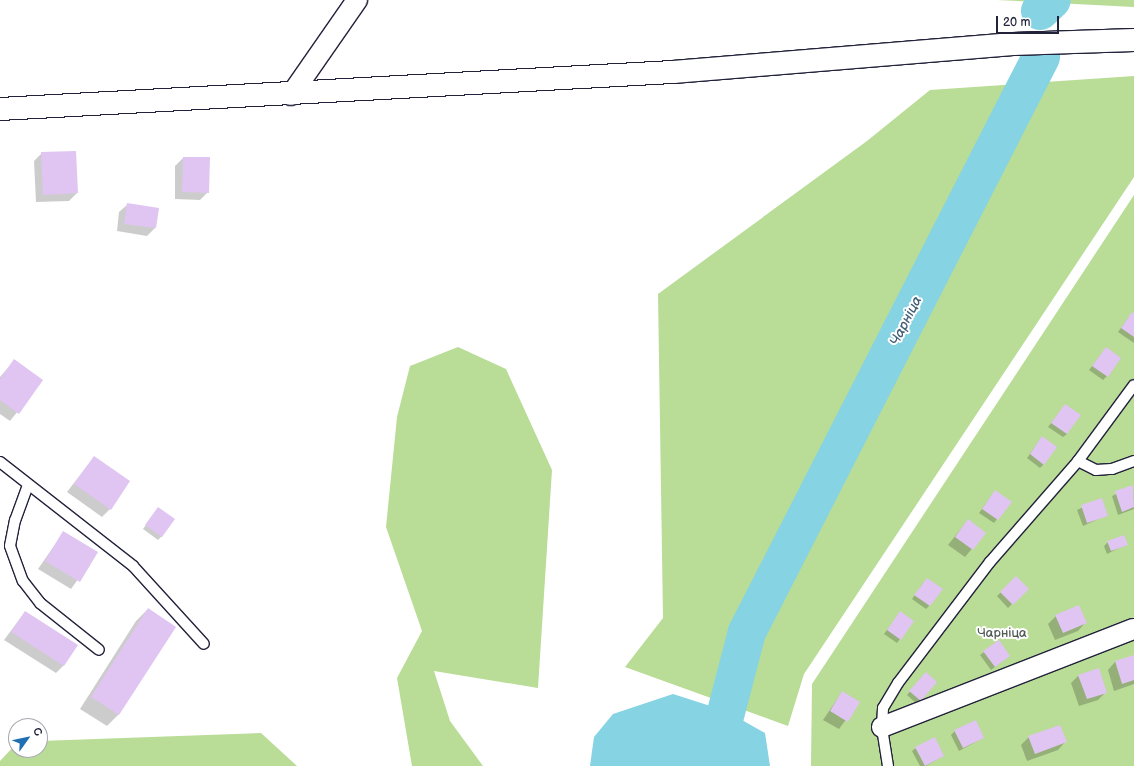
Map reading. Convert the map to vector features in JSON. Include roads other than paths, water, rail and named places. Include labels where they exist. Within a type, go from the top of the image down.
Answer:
[{"type":"main road","points":[[0,109],[291,95],[673,72],[1013,44],[1134,40]]},
{"type":"street","points":[[291,95],[357,0]]},
{"type":"street","points":[[882,727],[1134,630]]},
{"type":"lane","points":[[888,766],[882,727],[883,708],[898,682],[990,562],[1078,461],[1134,385]]},
{"type":"lane","points":[[1078,461],[1096,470],[1112,469],[1134,460]]},
{"type":"lane","points":[[0,462],[133,566],[204,644]]},
{"type":"lane","points":[[28,485],[15,520],[10,546],[23,581],[40,603],[99,650]]},
{"type":"water","points":[[673,694],[726,711],[765,733],[770,766],[590,766],[594,737],[613,714]]},
{"type":"waterway","name":"Чарніца","points":[[1040,11],[1052,0]]},
{"type":"waterway","name":"Чарніца","points":[[712,766],[747,632],[1041,57]]}]
